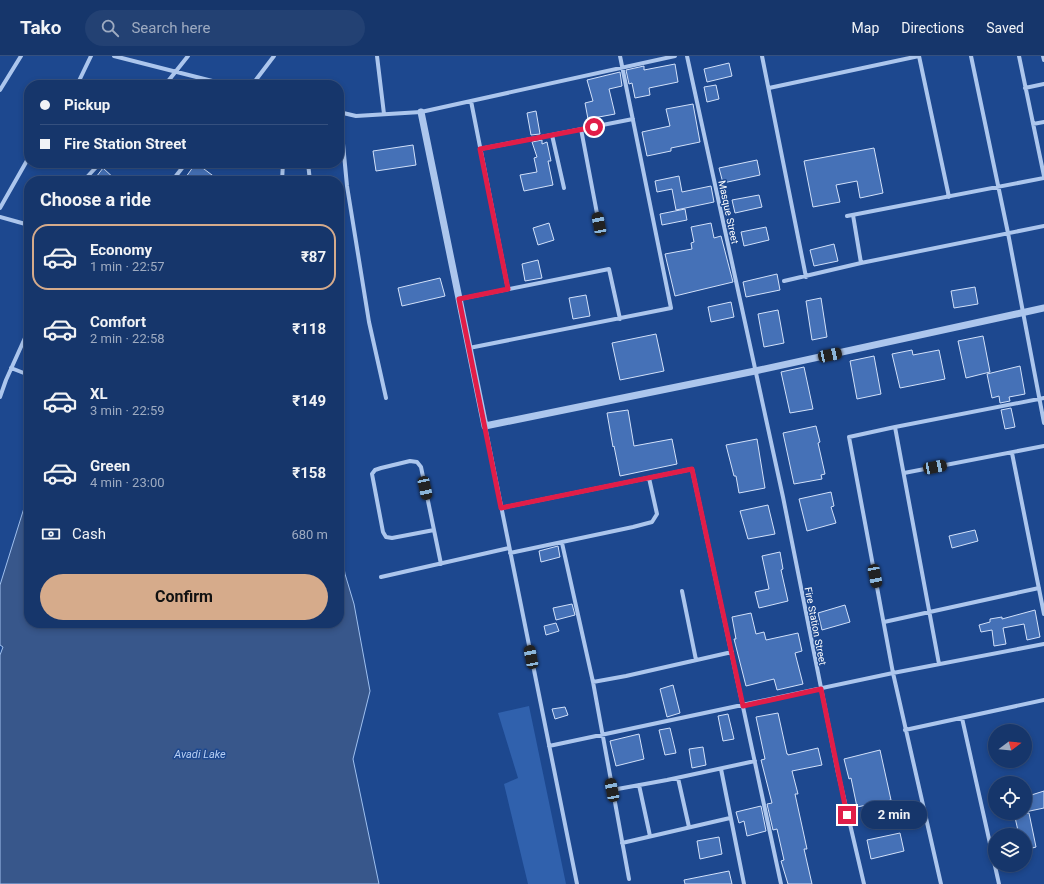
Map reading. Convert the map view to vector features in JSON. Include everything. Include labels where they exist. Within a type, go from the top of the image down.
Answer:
[{"type":"street","points":[[0,90],[21,56]]},
{"type":"street","points":[[79,80],[91,56]]},
{"type":"street","points":[[116,56],[207,80]]},
{"type":"street","points":[[168,80],[188,56]]},
{"type":"street","points":[[256,80],[274,56]]},
{"type":"street","points":[[377,56],[384,114]]},
{"type":"street","points":[[469,348],[671,308],[620,56]]},
{"type":"street","points":[[344,113],[356,116],[421,112],[675,56]]},
{"type":"street","name":"Masque Street","points":[[687,56],[755,371]]},
{"type":"street","points":[[762,56],[806,277]]},
{"type":"street","points":[[769,88],[919,56],[949,197]]},
{"type":"street","points":[[971,56],[1042,398],[1044,423]]},
{"type":"street","points":[[847,216],[1044,177],[1019,56]]},
{"type":"street","points":[[1043,56],[1044,60]]},
{"type":"street","points":[[1025,88],[1044,84]]},
{"type":"street","points":[[471,101],[508,289]]},
{"type":"street","points":[[421,112],[577,884]]},
{"type":"street","points":[[480,149],[633,120]]},
{"type":"street","points":[[1033,124],[1044,122]]},
{"type":"street","points":[[581,129],[599,224]]},
{"type":"street","points":[[552,135],[564,188]]},
{"type":"street","points":[[344,158],[347,186],[369,322],[386,398]]},
{"type":"street","points":[[0,208],[24,166]]},
{"type":"street","points":[[88,176],[95,168]]},
{"type":"street","points":[[176,176],[182,168]]},
{"type":"street","points":[[853,215],[861,263]]},
{"type":"street","points":[[0,217],[24,224]]},
{"type":"street","points":[[784,282],[861,263],[1044,226]]},
{"type":"street","points":[[459,299],[609,269],[620,319]]},
{"type":"street","points":[[485,426],[755,371],[1044,308]]},
{"type":"street","points":[[0,397],[24,340]]},
{"type":"street","points":[[12,368],[24,373]]},
{"type":"street","name":"Fire Station Street","points":[[755,371],[783,497],[838,773],[864,884]]},
{"type":"street","points":[[941,884],[893,673],[849,437],[1042,398]]},
{"type":"street","points":[[896,427],[939,664]]},
{"type":"street","points":[[904,473],[1044,446]]},
{"type":"street","points":[[1012,453],[1044,614]]},
{"type":"street","points":[[434,530],[392,538],[386,537],[383,532],[372,474],[376,470],[410,461],[417,462],[420,467],[434,530],[441,564]]},
{"type":"street","points":[[501,508],[692,469],[781,884]]},
{"type":"street","points":[[382,577],[441,564],[562,543],[652,522],[657,514],[649,478]]},
{"type":"street","points":[[562,543],[593,682],[629,879]]},
{"type":"street","points":[[884,622],[1039,588]]},
{"type":"street","points":[[682,591],[696,660]]},
{"type":"street","points":[[549,746],[602,736],[893,673],[1044,644]]},
{"type":"street","points":[[593,682],[732,652]]},
{"type":"street","points":[[905,730],[1044,700]]},
{"type":"street","points":[[962,718],[998,884]]},
{"type":"street","points":[[612,790],[678,778],[755,761]]},
{"type":"street","points":[[720,769],[744,884]]},
{"type":"street","points":[[678,778],[689,827]]},
{"type":"street","points":[[639,785],[650,836]]},
{"type":"street","points":[[622,843],[730,818]]},
{"type":"shaded area","points":[[529,706],[566,884],[528,884],[504,784],[518,778],[498,713]]},
{"type":"water","name":"Avadi Lake","points":[[24,508],[24,628],[344,628],[344,568],[354,604],[370,691],[353,759],[379,884],[0,884],[0,655],[3,647],[0,645],[0,585]]},
{"type":"building","points":[[729,63],[732,76],[707,82],[704,69]]},
{"type":"building","points":[[675,64],[678,82],[649,88],[650,95],[635,98],[632,83],[629,84],[626,70],[644,66],[644,70]]},
{"type":"building","points":[[620,72],[622,86],[609,89],[615,114],[588,119],[585,103],[593,101],[587,80]]},
{"type":"building","points":[[716,85],[719,99],[707,102],[704,87]]},
{"type":"building","points":[[693,104],[700,142],[671,148],[671,151],[647,156],[642,132],[670,126],[666,109]]},
{"type":"building","points":[[536,111],[540,134],[531,135],[527,113]]},
{"type":"building","points":[[542,140],[542,144],[547,142],[551,161],[548,161],[553,185],[524,191],[520,175],[537,172],[534,158],[537,157],[532,142]]},
{"type":"building","points":[[413,145],[416,165],[376,171],[373,151]]},
{"type":"building","points":[[874,148],[883,193],[860,198],[857,181],[836,185],[840,202],[813,207],[804,161]]},
{"type":"building","points":[[757,160],[760,175],[723,183],[719,168]]},
{"type":"building","points":[[103,168],[112,176],[97,176]]},
{"type":"building","points":[[192,168],[203,168],[213,176],[187,176]]},
{"type":"building","points":[[679,176],[682,192],[711,186],[714,202],[676,210],[672,189],[657,192],[655,181]]},
{"type":"building","points":[[759,195],[762,207],[735,213],[732,200]]},
{"type":"building","points":[[685,209],[687,220],[662,225],[660,214]]},
{"type":"building","points":[[549,223],[554,240],[538,245],[533,228]]},
{"type":"building","points":[[711,223],[714,238],[721,236],[733,282],[675,296],[665,254],[692,249],[691,243],[694,242],[691,227]]},
{"type":"building","points":[[766,227],[769,240],[744,246],[741,232]]},
{"type":"building","points":[[834,244],[838,261],[814,266],[810,250]]},
{"type":"building","points":[[538,260],[542,278],[525,281],[522,264]]},
{"type":"building","points":[[777,274],[780,290],[746,297],[743,282]]},
{"type":"building","points":[[440,278],[445,296],[402,306],[398,288]]},
{"type":"building","points":[[975,287],[978,304],[954,308],[951,291]]},
{"type":"building","points":[[586,295],[590,316],[573,319],[569,298]]},
{"type":"building","points":[[821,298],[827,337],[812,340],[806,301]]},
{"type":"building","points":[[731,302],[734,317],[711,322],[708,307]]},
{"type":"building","points":[[778,310],[784,343],[764,347],[758,314]]},
{"type":"building","points":[[656,334],[664,371],[620,380],[612,343]]},
{"type":"building","points":[[983,336],[990,372],[966,378],[958,341]]},
{"type":"building","points":[[912,350],[913,355],[939,350],[945,379],[900,388],[892,354]]},
{"type":"building","points":[[874,356],[881,394],[857,399],[850,361]]},
{"type":"building","points":[[1020,366],[1025,394],[1009,397],[1010,401],[1000,403],[999,396],[992,398],[987,374]]},
{"type":"building","points":[[804,367],[813,409],[790,413],[781,372]]},
{"type":"building","points":[[1011,408],[1015,427],[1005,429],[1001,410]]},
{"type":"building","points":[[628,410],[634,446],[672,439],[677,464],[620,476],[607,413]]},
{"type":"building","points":[[816,426],[825,474],[821,475],[822,479],[794,484],[783,433]]},
{"type":"building","points":[[757,439],[765,488],[739,493],[736,476],[734,476],[726,445]]},
{"type":"building","points":[[831,492],[834,506],[831,507],[836,523],[807,531],[799,499]]},
{"type":"building","points":[[768,505],[775,534],[748,539],[740,511]]},
{"type":"building","points":[[975,530],[978,541],[952,548],[949,536]]},
{"type":"building","points":[[558,546],[560,557],[541,562],[539,551]]},
{"type":"building","points":[[780,552],[783,569],[781,570],[788,601],[759,608],[755,592],[769,589],[762,556]]},
{"type":"building","points":[[572,604],[575,615],[556,620],[553,608]]},
{"type":"building","points":[[845,605],[850,622],[822,630],[818,613]]},
{"type":"building","points":[[1035,610],[1040,637],[1027,640],[1024,624],[1003,628],[1006,644],[994,646],[992,630],[981,632],[979,625],[990,622],[990,619],[1002,617],[1002,619]]},
{"type":"building","points":[[751,613],[756,634],[764,632],[766,640],[798,633],[802,651],[795,653],[803,684],[777,690],[774,679],[746,686],[734,639],[736,639],[732,617]]},
{"type":"building","points":[[556,623],[559,631],[546,635],[544,626]]},
{"type":"building","points":[[673,685],[680,713],[667,717],[660,689]]},
{"type":"building","points":[[565,707],[568,715],[555,719],[552,709]]},
{"type":"building","points":[[778,713],[787,754],[818,748],[822,765],[792,771],[798,794],[795,794],[807,849],[804,849],[812,884],[788,884],[781,861],[784,860],[777,829],[773,830],[767,804],[772,803],[761,760],[765,759],[756,717]]},
{"type":"building","points":[[728,714],[734,739],[723,741],[718,716]]},
{"type":"building","points":[[670,728],[676,753],[665,755],[659,730]]},
{"type":"building","points":[[639,734],[644,759],[616,766],[610,741]]},
{"type":"building","points":[[703,747],[706,765],[692,768],[689,749]]},
{"type":"building","points":[[880,750],[891,800],[857,807],[851,778],[849,779],[844,759]]},
{"type":"building","points":[[1044,791],[1044,808],[1032,811],[1032,795]]},
{"type":"building","points":[[761,806],[766,831],[747,836],[744,821],[739,823],[736,812]]},
{"type":"building","points":[[1016,820],[1030,820],[1036,847],[1032,848],[1032,828],[1017,828]]},
{"type":"building","points":[[900,833],[904,851],[871,859],[867,840]]},
{"type":"building","points":[[719,837],[722,854],[700,859],[697,841]]},
{"type":"building","points":[[729,871],[732,884],[685,884],[684,880]]},
{"type":"route","points":[[594,127],[480,149],[508,289],[459,299],[501,508],[692,469],[743,706],[821,689],[847,815]]}]
